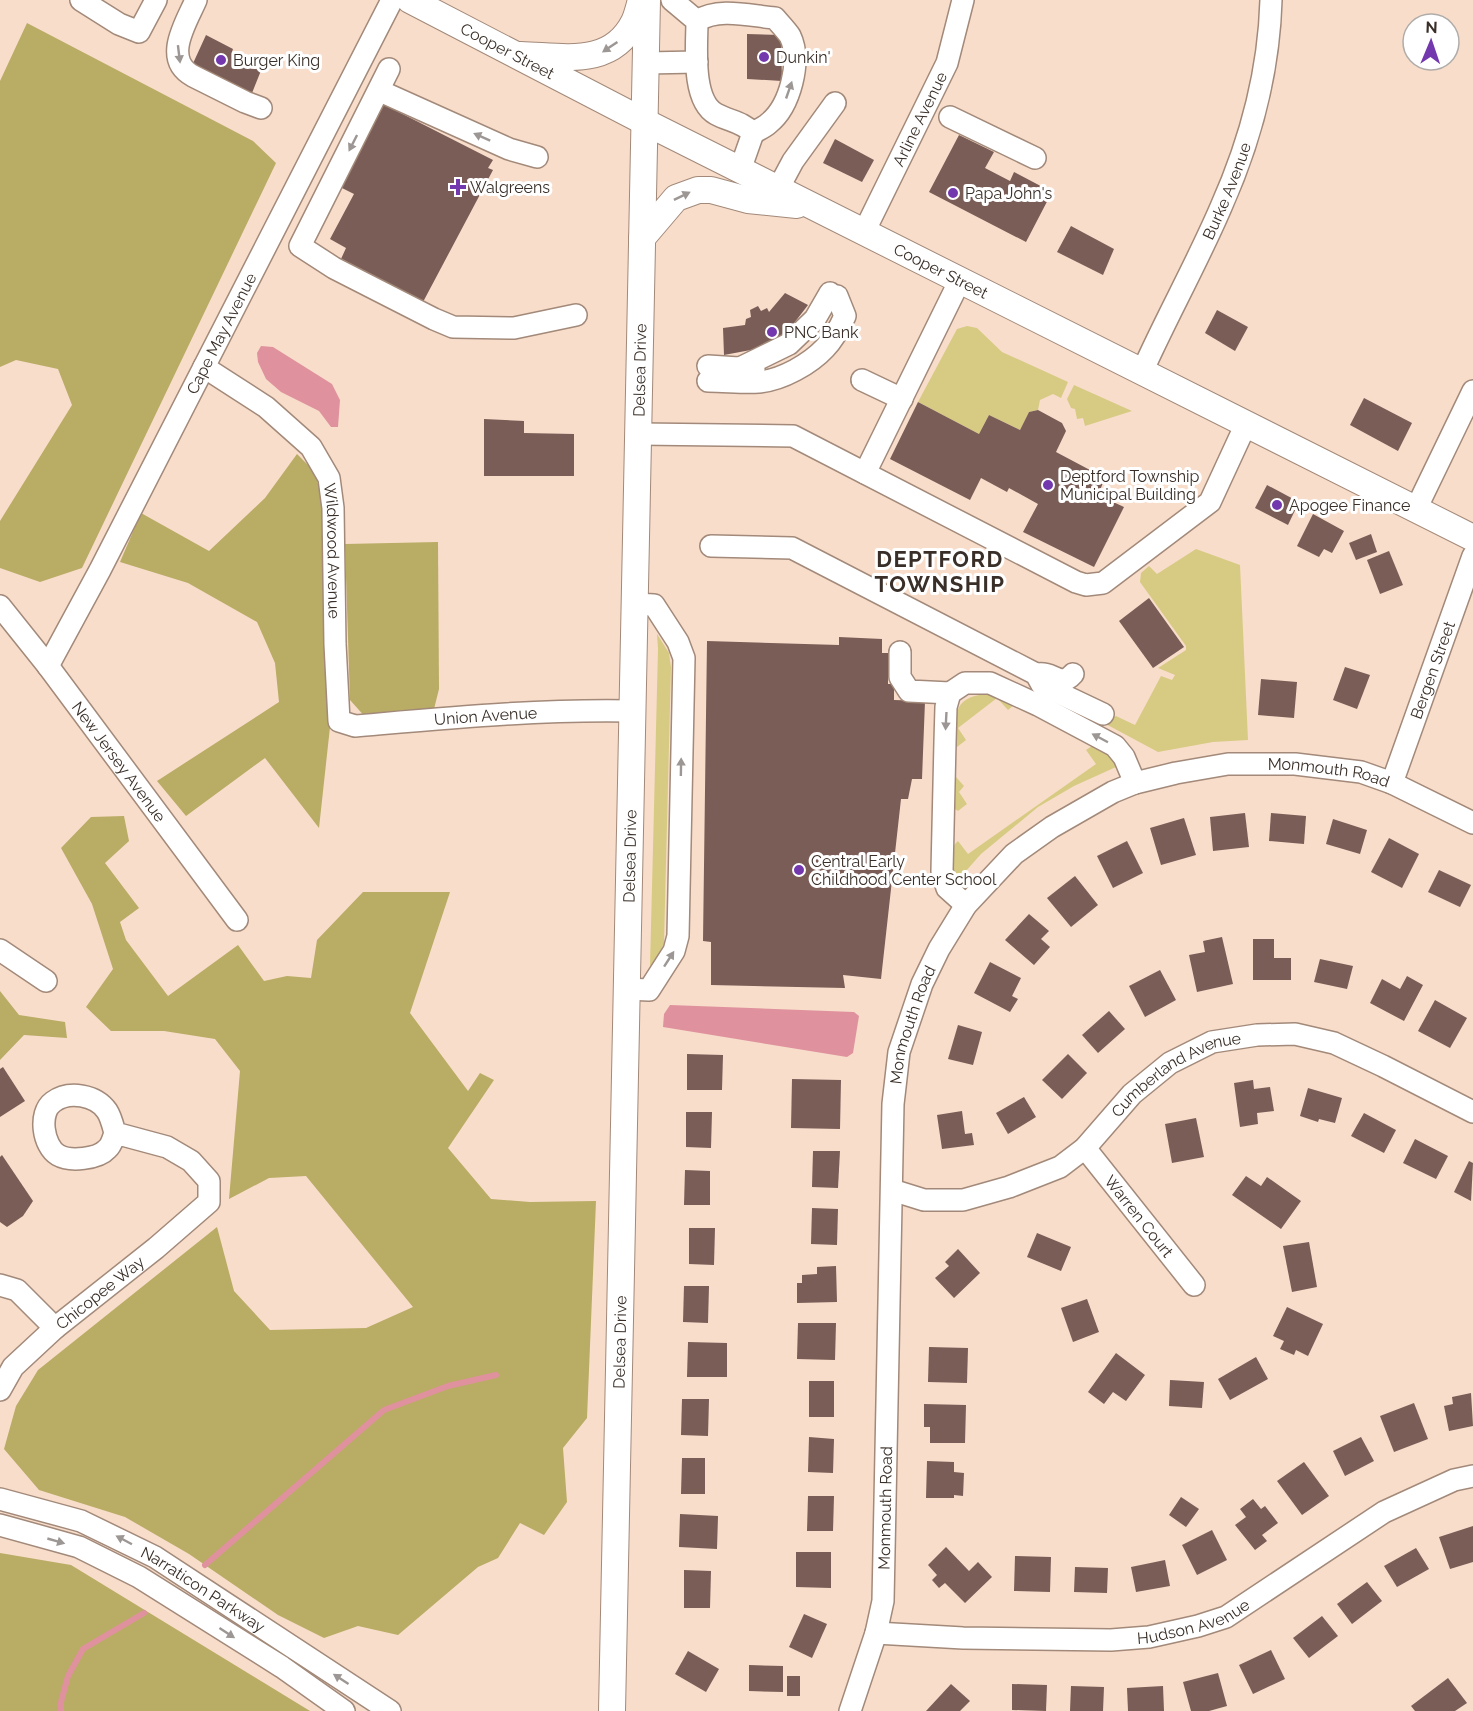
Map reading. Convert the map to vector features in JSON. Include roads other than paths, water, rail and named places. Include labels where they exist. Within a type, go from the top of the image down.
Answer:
[{"type":"main road","points":[[516,55],[582,58],[604,53],[619,42],[634,23],[641,0]]},
{"type":"main road","name":"Delsea Drive","points":[[612,1711],[647,0]]},
{"type":"main road","name":"Cooper Street","points":[[426,4],[516,55],[645,122],[1473,538]]},
{"type":"main road","points":[[642,238],[676,198],[698,190],[711,190],[748,200],[815,207]]},
{"type":"street","points":[[81,0],[104,6],[119,24],[140,32],[156,0]]},
{"type":"street","points":[[196,0],[178,42],[178,58],[181,65],[187,73],[261,108]]},
{"type":"street","name":"Cape May Avenue","points":[[48,666],[100,570],[392,0]]},
{"type":"street","points":[[672,0],[697,21],[697,80],[703,98],[713,112],[746,126],[753,133]]},
{"type":"street","name":"Arline Avenue","points":[[864,232],[947,63],[963,0]]},
{"type":"street","name":"Burke Avenue","points":[[1142,372],[1222,206],[1242,153],[1264,76],[1268,53],[1271,0]]},
{"type":"street","points":[[697,21],[706,15],[723,14],[775,18],[789,35],[794,50],[795,69],[780,111],[769,124],[753,133],[740,170]]},
{"type":"street","points":[[646,63],[697,62]]},
{"type":"street","points":[[389,69],[380,91],[300,246],[334,268],[453,327],[514,328],[576,315]]},
{"type":"street","points":[[380,91],[509,149],[537,157]]},
{"type":"street","points":[[778,189],[793,161],[835,103]]},
{"type":"street","points":[[950,117],[1035,158]]},
{"type":"street","points":[[865,473],[960,280]]},
{"type":"street","points":[[740,368],[768,367],[802,348],[817,335],[829,319],[837,296],[845,316],[825,348],[786,374],[761,382],[708,373],[740,368],[789,344],[815,319],[830,293]]},
{"type":"street","name":"Wildwood Avenue","points":[[204,367],[266,407],[311,447],[329,478],[333,508],[335,644],[339,721]]},
{"type":"street","points":[[862,380],[902,399]]},
{"type":"street","points":[[1416,509],[1473,391]]},
{"type":"street","points":[[639,434],[793,436],[1076,582],[1095,586],[1103,584],[1210,502],[1246,424]]},
{"type":"street","points":[[711,546],[792,548],[1036,674],[1042,684],[1102,714]]},
{"type":"street","name":"Bergen Street","points":[[1392,783],[1473,556]]},
{"type":"street","points":[[626,989],[649,990],[674,951],[678,936],[684,658],[678,642],[654,605],[635,604]]},
{"type":"street","name":"New Jersey Avenue","points":[[0,606],[48,666],[237,920]]},
{"type":"street","points":[[900,652],[900,677],[909,691],[950,693],[965,683],[990,683],[1038,705],[1115,746],[1124,757],[1135,783]]},
{"type":"street","points":[[1036,674],[1045,673],[1065,681],[1073,674]]},
{"type":"street","points":[[950,693],[946,707],[942,871],[947,888],[966,904]]},
{"type":"street","name":"Union Avenue","points":[[339,721],[355,726],[508,712],[633,711]]},
{"type":"street","name":"Monmouth Road","points":[[850,1711],[876,1633],[882,1601],[893,1104],[899,1052],[922,984],[939,949],[966,904],[1014,854],[1052,826],[1135,783],[1228,764],[1295,764],[1361,772],[1392,783],[1473,823]]},
{"type":"street","points":[[0,950],[46,981]]},
{"type":"street","name":"Cumberland Avenue","points":[[892,1190],[924,1200],[963,1200],[1010,1187],[1060,1167],[1085,1148],[1132,1094],[1170,1063],[1212,1042],[1257,1035],[1295,1034],[1334,1043],[1473,1112]]},
{"type":"street","name":"Chicopee Way","points":[[0,1390],[13,1367],[55,1328],[156,1248],[209,1202],[209,1181],[191,1161],[167,1147],[115,1133]]},
{"type":"street","name":"Warren Court","points":[[1085,1148],[1194,1285]]},
{"type":"street","points":[[0,1285],[17,1290],[55,1328]]},
{"type":"street","name":"Hudson Avenue","points":[[876,1633],[963,1638],[1111,1640],[1149,1637],[1198,1626],[1226,1617],[1384,1512],[1454,1480],[1473,1476]]},
{"type":"street","name":"Narraticon Parkway","points":[[0,1499],[81,1521],[155,1557],[390,1711]]},
{"type":"street","name":"Narraticon Parkway","points":[[0,1525],[79,1547],[139,1577],[282,1667],[344,1711]]},
{"type":"waterway","points":[[205,1565],[384,1410],[448,1386],[496,1375]]},
{"type":"waterway","points":[[61,1711],[68,1676],[83,1649],[144,1613]]},
{"type":"place","name":"Dunkin'","points":[[764,57]]},
{"type":"place","name":"Burger King","points":[[221,60]]},
{"type":"place","name":"Walgreens","points":[[458,187]]},
{"type":"place","name":"Papa John's","points":[[953,193]]},
{"type":"place","name":"PNC Bank","points":[[772,332]]},
{"type":"place","name":"Deptford Township Municipal Building","points":[[1048,485]]},
{"type":"place","name":"Apogee Finance","points":[[1277,505]]},
{"type":"place","name":"Central Early Childhood Center School","points":[[799,870]]},
{"type":"district","name":"DEPTFORD TOWNSHIP","points":[[940,572]]}]
